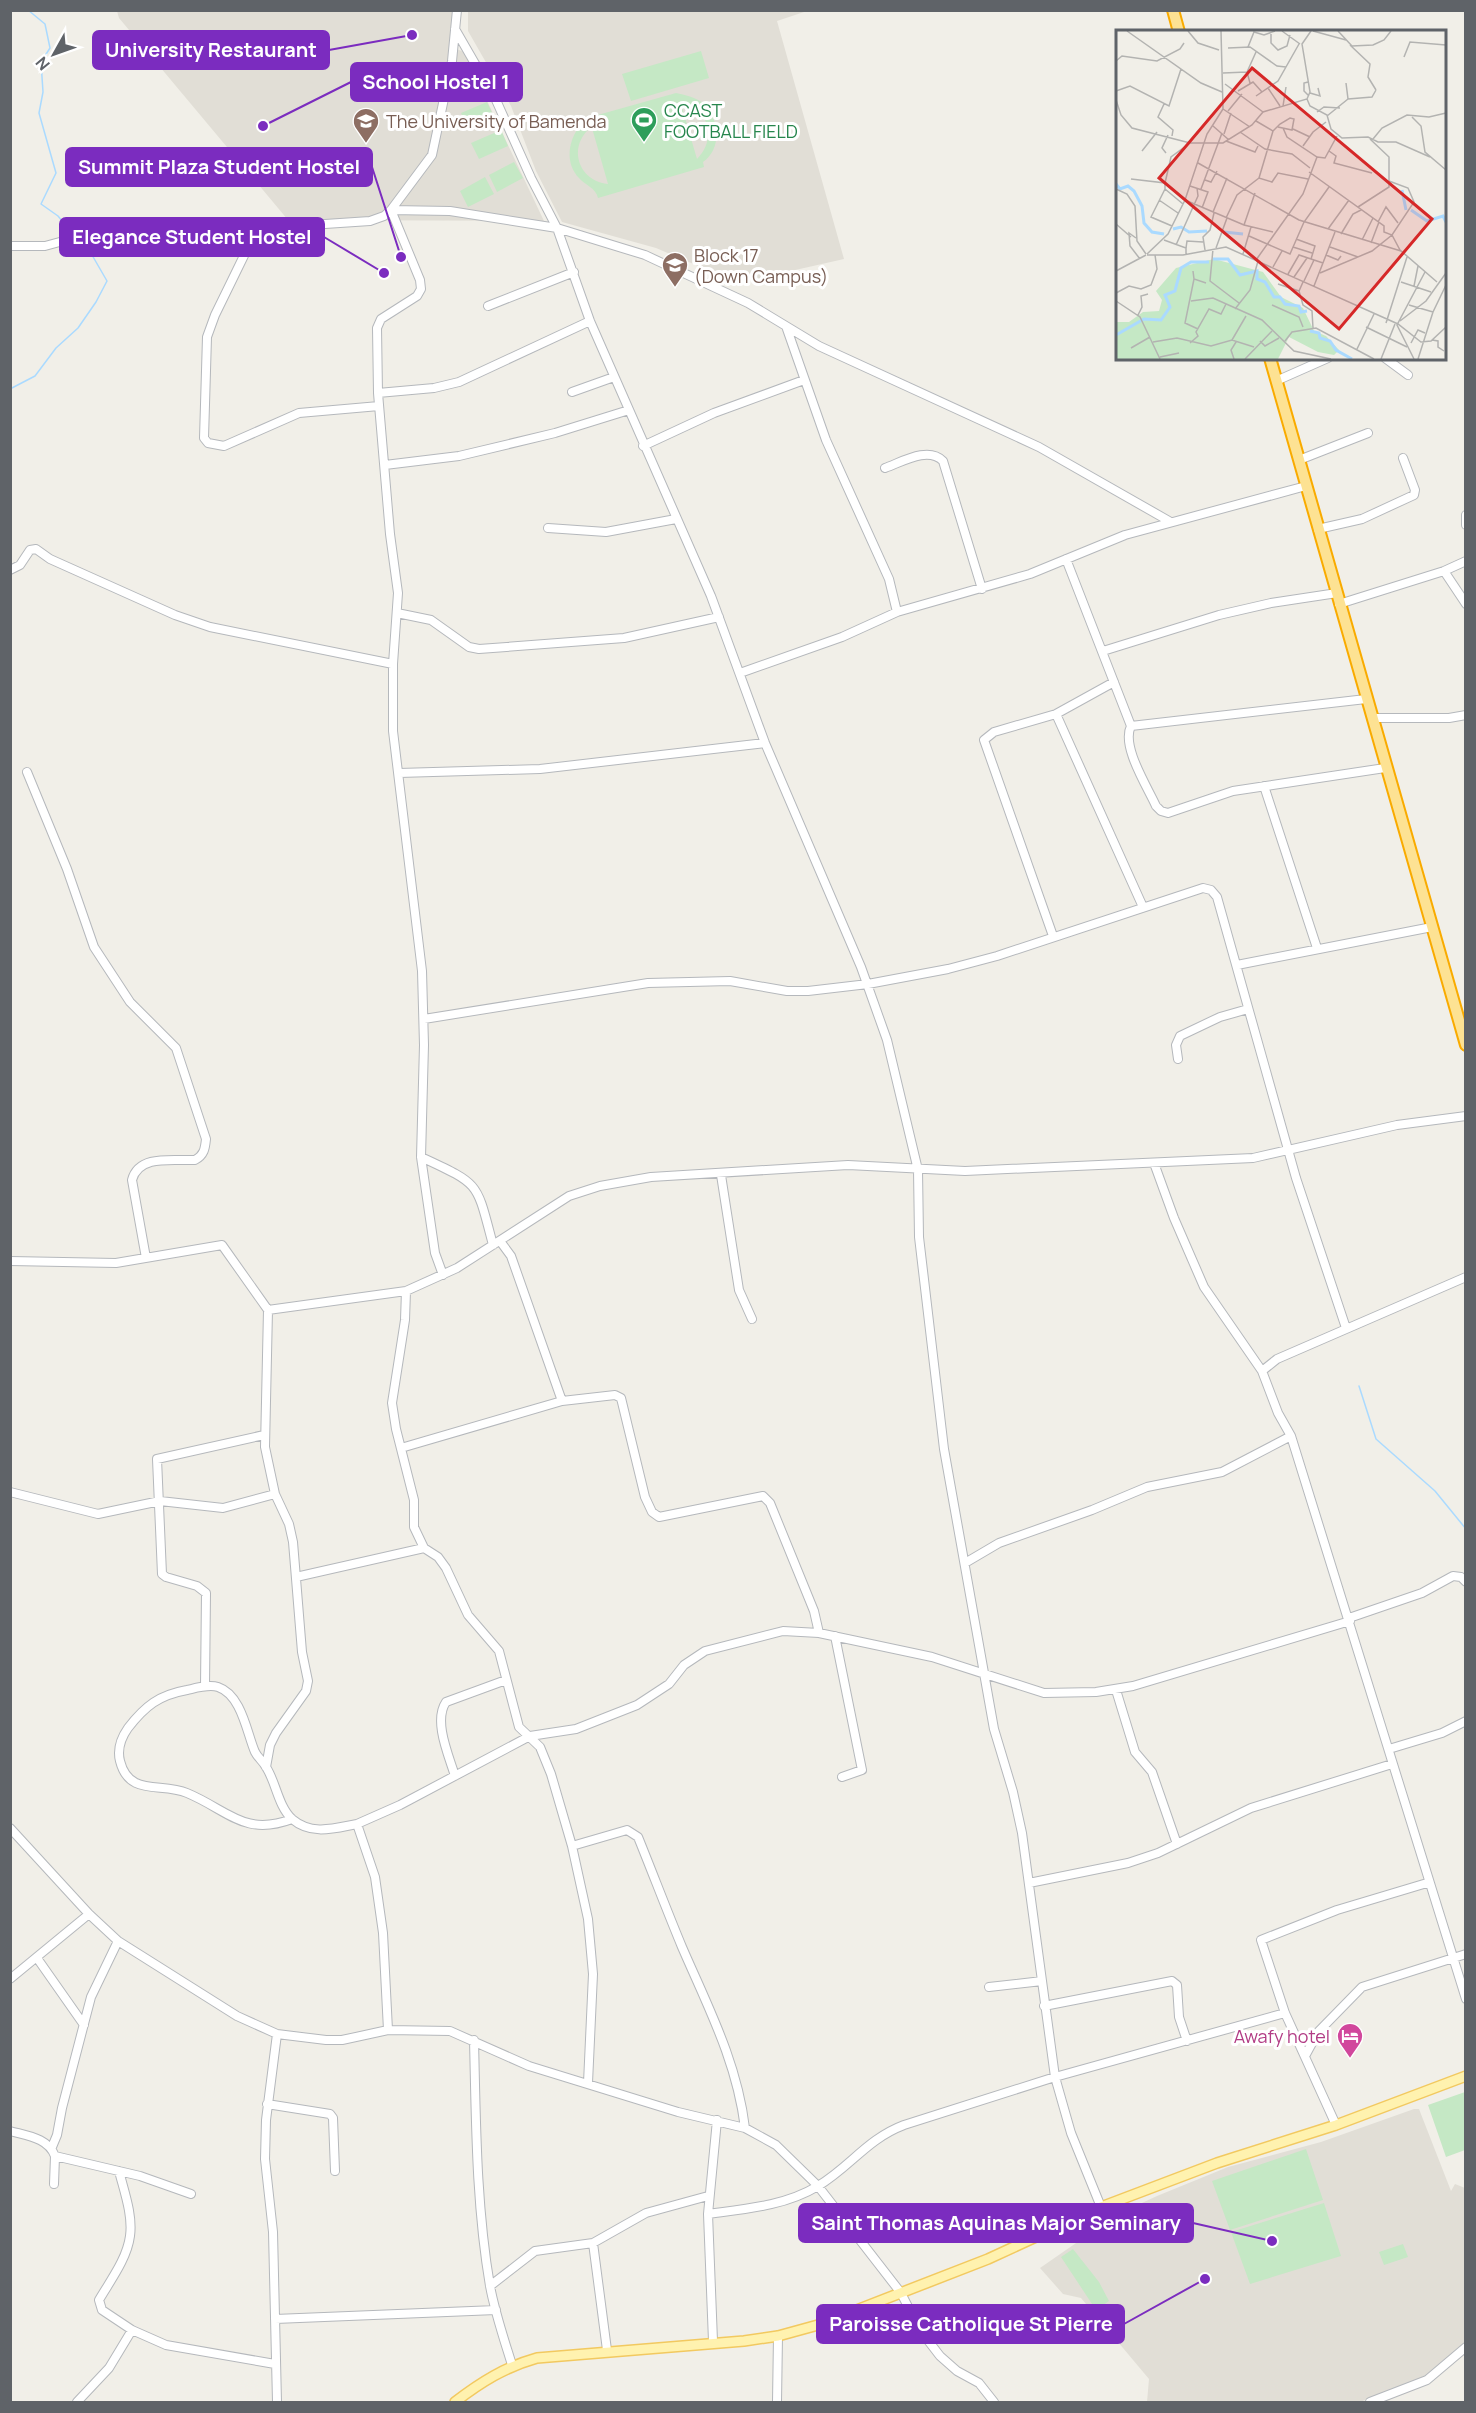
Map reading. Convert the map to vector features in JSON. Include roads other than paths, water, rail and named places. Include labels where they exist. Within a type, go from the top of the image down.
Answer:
[{"type":"highway","points":[[1173,10],[1178,30]]},
{"type":"highway","points":[[1271,360],[1385,768],[1466,1045]]},
{"type":"main road","points":[[455,2403],[477,2385],[512,2365],[559,2354],[778,2336],[818,2325],[988,2259],[1101,2207],[1217,2163],[1336,2125],[1466,2076]]},
{"type":"street","points":[[10,246],[45,246],[67,240],[130,232],[256,229],[303,224],[363,222],[384,216],[432,155],[452,61],[457,10]]},
{"type":"street","points":[[455,29],[496,100],[531,178],[557,228],[590,321],[718,617],[765,743],[868,984],[887,1040],[918,1170],[919,1237],[936,1391],[982,1672],[994,1729],[1013,1792],[1029,1883],[1055,2077],[1071,2133],[1101,2207]]},
{"type":"street","points":[[391,210],[450,211],[557,228],[645,255],[748,303],[787,329],[1040,447],[1169,521]]},
{"type":"street","points":[[391,210],[420,280],[421,289],[417,296],[381,319],[377,328],[378,393],[390,534],[398,593],[393,664],[393,731],[416,901],[424,1019],[421,1157],[435,1253],[444,1275]]},
{"type":"street","points":[[256,229],[215,315],[207,337],[204,438],[214,446],[224,446],[300,413],[379,406]]},
{"type":"street","points":[[488,306],[574,272]]},
{"type":"street","points":[[378,393],[434,388],[459,382],[590,321]]},
{"type":"street","points":[[787,329],[842,478],[889,579],[897,612]]},
{"type":"street","points":[[1276,381],[1323,360]]},
{"type":"street","points":[[1388,360],[1408,375]]},
{"type":"street","points":[[572,392],[615,377]]},
{"type":"street","points":[[643,446],[714,413],[804,380]]},
{"type":"street","points":[[385,465],[459,456],[555,433],[629,410]]},
{"type":"street","points":[[1299,460],[1368,433]]},
{"type":"street","points":[[885,468],[927,453],[937,455],[943,461],[982,589]]},
{"type":"street","points":[[1318,529],[1362,519],[1414,495],[1415,490],[1403,458]]},
{"type":"street","points":[[740,673],[842,637],[897,612],[982,589],[1125,535],[1169,521],[1225,509],[1306,486]]},
{"type":"street","points":[[1466,515],[1466,525]]},
{"type":"street","points":[[548,528],[606,532],[676,519]]},
{"type":"street","points":[[10,570],[20,564],[30,550],[36,549],[50,560],[175,615],[210,627],[393,664]]},
{"type":"street","points":[[1066,559],[1131,726],[1127,741],[1156,806],[1161,812],[1168,813],[1233,791],[1385,768]]},
{"type":"street","points":[[1103,651],[1219,615],[1271,603],[1338,599],[1444,571],[1466,561]]},
{"type":"street","points":[[1444,571],[1466,604]]},
{"type":"street","points":[[397,613],[431,620],[469,647],[479,649],[624,638],[718,617]]},
{"type":"street","points":[[1053,936],[984,740],[994,732],[1056,714],[1114,682]]},
{"type":"street","points":[[1131,726],[1366,699]]},
{"type":"street","points":[[1056,714],[1143,907]]},
{"type":"street","points":[[1372,718],[1449,718],[1466,715]]},
{"type":"street","points":[[399,773],[540,769],[765,743]]},
{"type":"street","points":[[27,772],[67,869],[94,947],[130,1002],[176,1047],[207,1139],[201,1157],[195,1160],[147,1162],[134,1172],[132,1180],[146,1258]]},
{"type":"street","points":[[1264,786],[1317,948]]},
{"type":"street","points":[[424,1019],[648,983],[730,981],[787,991],[808,991],[868,984],[948,969],[1203,888],[1211,890],[1218,897],[1288,1151],[1346,1328]]},
{"type":"street","points":[[1237,965],[1432,927]]},
{"type":"street","points":[[1178,1059],[1176,1045],[1180,1036],[1220,1017],[1248,1009]]},
{"type":"street","points":[[268,1310],[406,1291],[444,1275],[543,1210],[569,1196],[600,1186],[651,1177],[721,1175],[848,1165],[965,1171],[1253,1158],[1397,1125],[1466,1116]]},
{"type":"street","points":[[421,1157],[466,1178],[475,1187],[496,1243],[511,1256],[562,1401]]},
{"type":"street","points":[[1154,1163],[1178,1229],[1204,1287],[1262,1371],[1278,1413],[1292,1436],[1389,1749],[1427,1883],[1466,2000]]},
{"type":"street","points":[[721,1175],[739,1290],[752,1319]]},
{"type":"street","points":[[10,1261],[116,1263],[222,1245],[228,1250],[258,1300],[268,1310],[268,1412],[264,1435],[275,1494],[289,1524],[293,1542],[308,1681],[306,1691],[276,1732],[270,1745],[266,1767]]},
{"type":"street","points":[[1262,1371],[1277,1359],[1466,1277]]},
{"type":"street","points":[[406,1291],[406,1311],[392,1403],[414,1500],[414,1527],[424,1548],[438,1557],[446,1568],[468,1615],[499,1651],[519,1727],[530,1736],[545,1756],[572,1846],[588,1919],[593,1974],[588,2083]]},
{"type":"street","points":[[401,1448],[562,1401],[615,1395],[621,1398],[645,1497],[652,1512],[659,1517],[763,1496],[770,1503],[806,1590],[819,1633]]},
{"type":"street","points":[[205,1686],[206,1593],[197,1586],[162,1574],[157,1459],[161,1456],[264,1435]]},
{"type":"street","points":[[965,1563],[1008,1539],[1092,1510],[1139,1490],[1222,1472],[1292,1436]]},
{"type":"street","points":[[10,1492],[99,1514],[160,1502],[223,1508],[275,1494]]},
{"type":"street","points":[[296,1577],[424,1548]]},
{"type":"street","points":[[292,1819],[265,1827],[252,1825],[187,1793],[169,1788],[141,1787],[131,1782],[119,1759],[120,1742],[147,1704],[165,1694],[205,1686],[217,1687],[230,1697],[248,1725],[257,1756],[266,1767],[292,1819],[312,1830],[357,1824],[400,1805],[530,1736],[576,1729],[637,1705],[669,1684],[684,1665],[705,1651],[783,1631],[819,1633],[932,1657],[1044,1693],[1116,1690],[1349,1620],[1422,1593],[1453,1576],[1461,1577],[1466,1582]]},
{"type":"street","points":[[835,1636],[862,1770],[842,1778]]},
{"type":"street","points":[[454,1776],[440,1719],[441,1709],[446,1702],[506,1680]]},
{"type":"street","points":[[1116,1690],[1135,1752],[1152,1772],[1177,1844]]},
{"type":"street","points":[[1389,1749],[1442,1733],[1466,1721]]},
{"type":"street","points":[[1029,1883],[1128,1863],[1177,1844],[1251,1808],[1392,1764]]},
{"type":"street","points":[[357,1824],[375,1877],[383,1933],[388,2030]]},
{"type":"street","points":[[10,1828],[88,1914],[118,1941],[237,2016],[277,2034],[342,2040],[388,2030],[450,2031],[529,2066],[678,2112],[745,2128],[776,2145],[818,2186],[901,2293],[920,2330],[940,2356],[957,2371],[979,2383],[994,2403]]},
{"type":"street","points":[[572,1846],[627,1830],[638,1837],[682,1948],[721,2034],[738,2085],[745,2128]]},
{"type":"street","points":[[1336,2125],[1286,2013],[1261,1943],[1263,1938],[1337,1910],[1427,1883]]},
{"type":"street","points":[[10,1979],[88,1914]]},
{"type":"street","points":[[52,2147],[57,2135],[91,1997],[118,1941]]},
{"type":"street","points":[[1305,2056],[1318,2032],[1362,1987],[1466,1954]]},
{"type":"street","points":[[37,1958],[84,2025]]},
{"type":"street","points":[[989,1988],[1042,1981]]},
{"type":"street","points":[[1044,2006],[1172,1981],[1177,1985],[1179,2017],[1187,2041]]},
{"type":"street","points":[[708,2214],[776,2204],[818,2186],[880,2135],[1055,2077],[1286,2013]]},
{"type":"street","points":[[277,2034],[267,2104],[265,2159],[273,2232],[277,2403]]},
{"type":"street","points":[[474,2040],[474,2124],[478,2188],[490,2286],[512,2365]]},
{"type":"street","points":[[267,2104],[330,2114],[333,2118],[335,2171]]},
{"type":"street","points":[[714,2341],[708,2196],[717,2120]]},
{"type":"street","points":[[10,2131],[38,2138],[52,2147],[55,2156],[54,2184]]},
{"type":"street","points":[[55,2156],[119,2171],[191,2194]]},
{"type":"street","points":[[119,2171],[130,2223],[130,2238],[99,2306],[132,2330],[183,2350],[275,2364]]},
{"type":"street","points":[[490,2286],[535,2251],[593,2243],[646,2213],[708,2196]]},
{"type":"street","points":[[593,2243],[607,2350]]},
{"type":"street","points":[[275,2319],[496,2310]]},
{"type":"street","points":[[77,2403],[109,2367],[132,2330]]},
{"type":"street","points":[[777,2403],[778,2336]]},
{"type":"street","points":[[1370,2403],[1427,2380],[1466,2348]]},
{"type":"waterway","points":[[28,10],[45,24],[50,48],[41,62],[43,92],[39,113],[56,173],[41,204],[58,216],[75,237]]},
{"type":"waterway","points":[[10,389],[35,376],[56,348],[78,328],[107,281],[92,255],[80,243]]},
{"type":"waterway","points":[[1359,1386],[1376,1439],[1435,1491],[1466,1529]]},
{"type":"place","name":"University Restaurant","points":[[412,35]]},
{"type":"place","name":"School Hostel 1","points":[[263,126]]},
{"type":"place","name":"CCAST FOOTBALL FIELD","points":[[644,143]]},
{"type":"place","name":"The University of Bamenda","points":[[366,144]]},
{"type":"place","name":"Summit Plaza Student Hostel","points":[[401,257]]},
{"type":"place","name":"Elegance Student Hostel","points":[[384,273]]},
{"type":"place","name":"Block 17 (Down Campus)","points":[[675,288]]},
{"type":"place","name":"Awafy hotel","points":[[1350,2059]]},
{"type":"place","name":"Saint Thomas Aquinas Major Seminary","points":[[1272,2241]]},
{"type":"place","name":"Paroisse Catholique St Pierre","points":[[1205,2279]]}]
